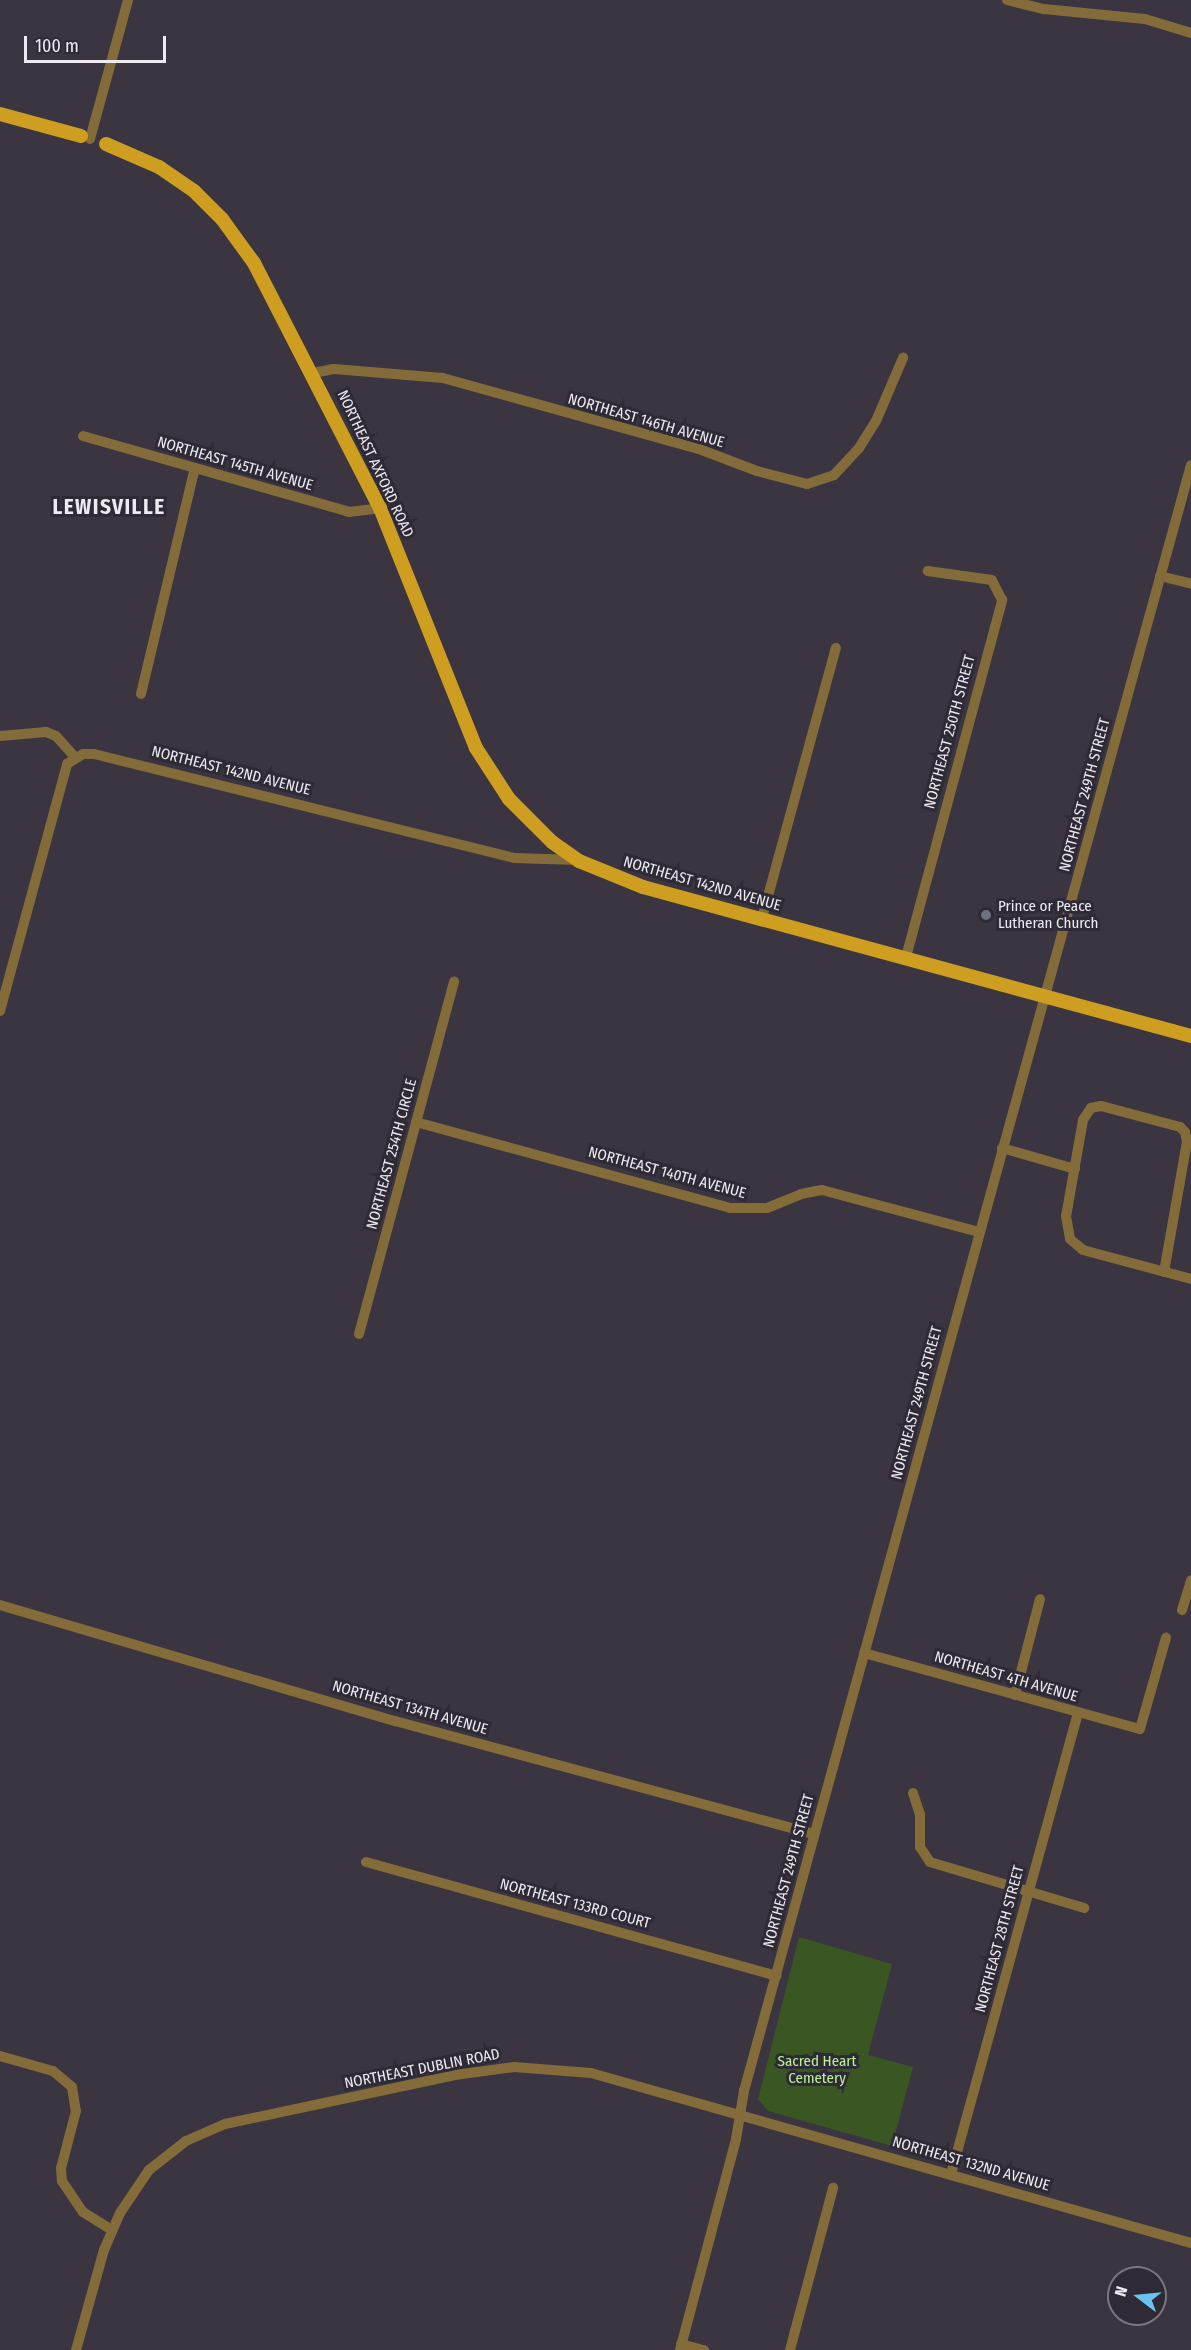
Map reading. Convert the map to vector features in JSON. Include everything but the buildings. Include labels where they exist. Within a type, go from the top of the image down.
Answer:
[{"type":"main road","points":[[0,114],[86,138]]},
{"type":"main road","name":"NORTHEAST AXFORD ROAD","points":[[106,144],[159,167],[194,191],[222,219],[254,263],[380,508],[476,748],[509,799],[527,819],[579,861]]},
{"type":"main road","name":"NORTHEAST 142ND AVENUE","points":[[579,861],[643,887],[1191,1036]]},
{"type":"street","points":[[86,138],[128,0]]},
{"type":"street","points":[[1007,0],[1044,9],[1144,19],[1191,33]]},
{"type":"street","name":"NORTHEAST AXFORD ROAD","points":[[86,138],[106,144]]},
{"type":"street","name":"NORTHEAST 146TH AVENUE","points":[[312,374],[334,369],[443,378],[699,449],[757,471],[807,484],[834,475],[860,448],[876,421],[903,358]]},
{"type":"street","name":"NORTHEAST 145TH AVENUE","points":[[84,436],[349,512],[380,508]]},
{"type":"street","name":"NORTHEAST 249TH STREET","points":[[681,2347],[814,1834],[1191,465]]},
{"type":"street","points":[[141,694],[195,468]]},
{"type":"street","name":"NORTHEAST 250TH STREET","points":[[906,957],[1002,600],[1001,591],[992,580],[928,571]]},
{"type":"street","points":[[1160,576],[1191,584]]},
{"type":"street","points":[[762,918],[836,648]]},
{"type":"street","points":[[0,736],[46,732],[56,736],[75,757],[67,764],[0,1011]]},
{"type":"street","name":"NORTHEAST 142ND AVENUE","points":[[75,757],[94,754],[514,858],[579,861]]},
{"type":"street","name":"NORTHEAST 254TH CIRCLE","points":[[359,1334],[454,982]]},
{"type":"street","points":[[1164,1272],[1187,1139],[1185,1132],[1180,1127],[1101,1106],[1087,1111],[1065,1224],[1070,1239],[1083,1250],[1164,1272],[1191,1279]]},
{"type":"street","name":"NORTHEAST 140TH AVENUE","points":[[416,1122],[730,1208],[767,1208],[801,1194],[822,1190],[979,1232]]},
{"type":"street","points":[[1002,1148],[1075,1169]]},
{"type":"street","points":[[1182,1610],[1191,1581]]},
{"type":"street","points":[[1015,1695],[1040,1599]]},
{"type":"street","name":"NORTHEAST 134TH AVENUE","points":[[0,1605],[395,1721],[814,1834]]},
{"type":"street","name":"NORTHEAST 4TH AVENUE","points":[[864,1653],[1140,1729],[1166,1638]]},
{"type":"street","name":"NORTHEAST 28TH STREET","points":[[951,2174],[1078,1713]]},
{"type":"street","points":[[913,1793],[920,1814],[920,1847],[926,1860],[1084,1908]]},
{"type":"street","name":"NORTHEAST 133RD COURT","points":[[366,1862],[776,1976]]},
{"type":"street","points":[[0,2056],[53,2071],[72,2087],[77,2103],[61,2169],[62,2181],[82,2212],[112,2230]]},
{"type":"street","name":"NORTHEAST DUBLIN ROAD","points":[[76,2350],[112,2230],[129,2196],[152,2166],[186,2141],[225,2124],[455,2075],[514,2067],[585,2072],[741,2115]]},
{"type":"street","name":"NORTHEAST 132ND AVENUE","points":[[741,2115],[1191,2243]]},
{"type":"street","points":[[790,2350],[833,2188]]},
{"type":"street","points":[[681,2347],[705,2350]]},
{"type":"green space","name":"Sacred Heart Cemetery","points":[[799,1937],[892,1964],[868,2055],[913,2067],[892,2146],[768,2111],[758,2099]]},
{"type":"place","name":"Prince or Peace Lutheran Church","points":[[986,915]]},
{"type":"district","name":"LEWISVILLE","points":[[109,507]]}]
